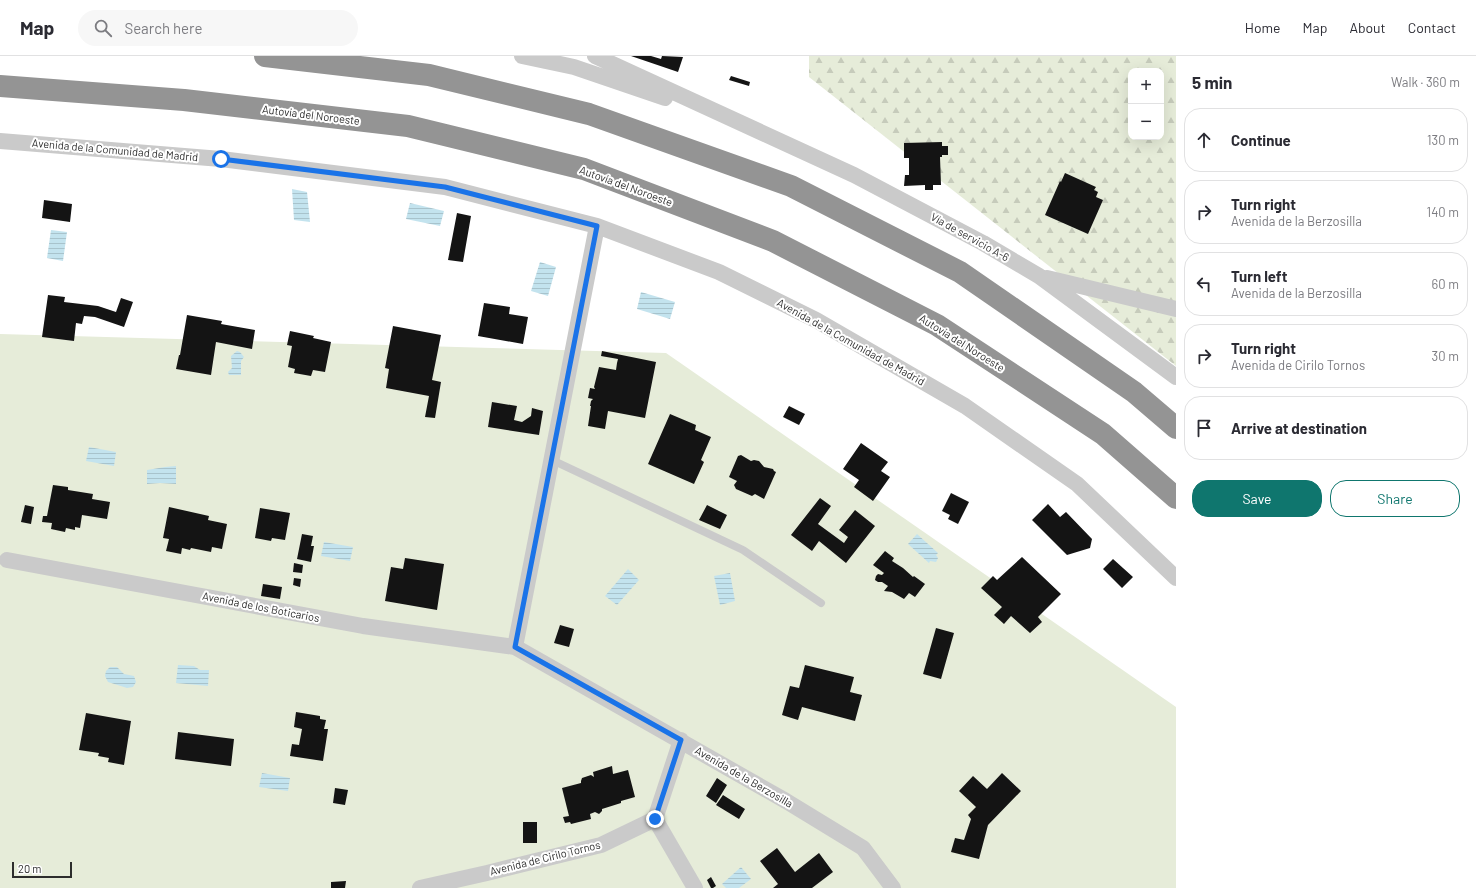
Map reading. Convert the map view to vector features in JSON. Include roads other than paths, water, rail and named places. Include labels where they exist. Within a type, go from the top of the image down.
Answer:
[{"type":"highway","points":[[265,56],[429,75],[582,112],[791,186],[960,272],[1134,392],[1176,428]]},
{"type":"highway","name":"Autovía del Noroeste","points":[[0,86],[184,100],[408,126],[584,169],[773,241],[937,325],[1103,434],[1176,498]]},
{"type":"street","points":[[522,56],[574,67],[746,125]]},
{"type":"street","points":[[595,56],[746,125]]},
{"type":"street","name":"Vía de servicio A-6","points":[[746,125],[861,179],[983,243],[1039,276],[1176,377]]},
{"type":"street","name":"Avenida de la Comunidad de Madrid","points":[[0,141],[221,159],[445,187],[597,226],[726,276],[816,320],[965,406],[1076,484],[1176,578]]},
{"type":"street","points":[[515,647],[597,226]]},
{"type":"street","points":[[1039,276],[1176,309]]},
{"type":"street","name":"Avenida de los Boticarios","points":[[7,560],[363,626],[515,647]]},
{"type":"street","name":"Avenida de la Berzosilla","points":[[515,647],[681,740],[863,848],[893,888]]},
{"type":"street","points":[[681,740],[655,819],[695,888]]},
{"type":"street","name":"Avenida de Cirilo Tornos","points":[[420,888],[601,845],[655,819]]},
{"type":"lane","points":[[553,56],[574,67]]},
{"type":"lane","points":[[552,460],[743,550],[821,603]]},
{"type":"water","points":[[292,189],[307,192],[310,222],[294,220]]},
{"type":"water","points":[[410,203],[444,211],[440,226],[406,219]]},
{"type":"water","points":[[51,230],[67,232],[63,261],[47,258]]},
{"type":"water","points":[[540,262],[556,267],[548,296],[531,291]]},
{"type":"water","points":[[641,292],[675,302],[670,319],[637,309]]},
{"type":"water","points":[[237,351],[244,357],[241,361],[241,375],[229,375],[228,372],[232,368],[231,356]]},
{"type":"water","points":[[89,447],[116,452],[114,466],[86,461]]},
{"type":"water","points":[[176,466],[176,484],[147,484],[147,470]]},
{"type":"water","points":[[917,534],[938,553],[936,555],[938,558],[936,562],[930,561],[929,563],[908,544]]},
{"type":"water","points":[[324,542],[353,547],[350,561],[321,556]]},
{"type":"water","points":[[628,569],[639,580],[617,605],[605,596]]},
{"type":"water","points":[[730,573],[735,601],[720,605],[714,576]]},
{"type":"water","points":[[178,665],[194,666],[200,670],[209,670],[208,686],[176,683]]},
{"type":"water","points":[[110,667],[117,667],[124,674],[134,676],[136,682],[133,687],[127,688],[108,682],[105,676],[106,671]]},
{"type":"water","points":[[262,773],[290,778],[288,791],[259,787]]},
{"type":"water","points":[[741,867],[751,879],[739,888],[726,888],[722,884]]}]
